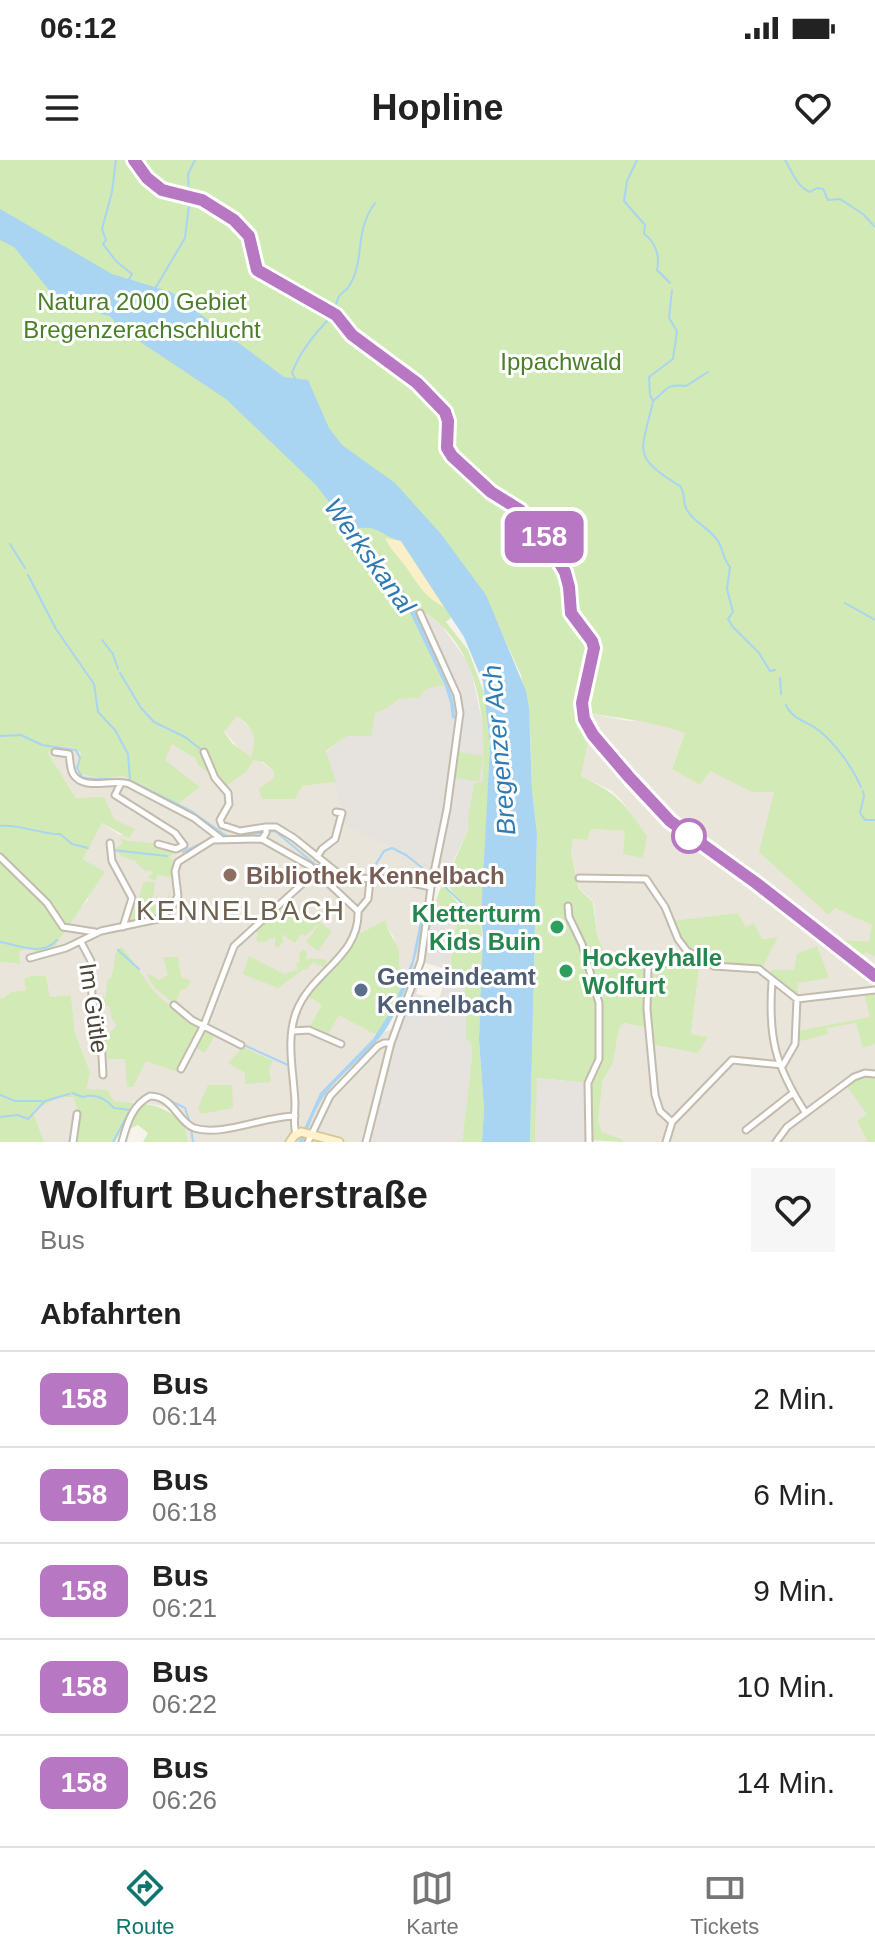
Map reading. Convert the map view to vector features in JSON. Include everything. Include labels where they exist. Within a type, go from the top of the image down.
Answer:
[{"type":"street","points":[[134,160],[147,178],[162,190],[202,200],[234,220],[249,236],[257,270],[336,315],[352,335],[417,383],[445,412],[448,421],[447,448],[452,456],[491,492],[520,510],[558,557],[569,587],[571,613],[594,648],[582,703],[584,719],[593,735],[663,815],[875,976]]},
{"type":"street","points":[[366,1142],[391,1043],[421,961],[431,887],[447,809],[460,707],[420,613]]},
{"type":"street","points":[[55,752],[69,754],[73,775],[87,783],[122,782],[194,818],[220,839]]},
{"type":"street","points":[[204,752],[215,778],[226,789],[229,804],[221,814],[222,825],[240,831],[276,827],[294,838],[317,857],[328,885],[358,911]]},
{"type":"street","points":[[122,782],[115,795],[175,833],[184,845],[176,849],[158,844]]},
{"type":"street","points":[[317,857],[338,835],[342,813],[336,812]]},
{"type":"street","points":[[262,839],[266,830]]},
{"type":"street","points":[[30,958],[81,942],[96,933],[166,915],[178,896],[175,873],[178,862],[206,843],[220,839],[262,839],[344,878],[395,879],[431,887]]},
{"type":"street","points":[[110,843],[112,861],[132,898],[123,927]]},
{"type":"street","points":[[0,857],[47,903],[63,927],[96,933]]},
{"type":"street","points":[[181,1069],[204,1025],[234,946],[321,868]]},
{"type":"street","points":[[298,1133],[291,1057],[297,1010],[307,993],[352,942],[358,924],[358,911],[368,899],[368,878]]},
{"type":"street","points":[[579,878],[646,879],[665,907],[678,939],[695,958],[714,966],[759,969],[797,999],[875,990]]},
{"type":"street","points":[[568,906],[599,1003],[599,1059],[588,1083],[589,1142]]},
{"type":"street","name":"Im Gütle","points":[[81,942],[91,961],[92,998],[102,1046],[103,1075]]},
{"type":"street","points":[[672,1122],[660,1111],[655,1095],[647,1009],[648,969],[651,963],[685,964],[695,958]]},
{"type":"street","points":[[772,981],[773,1045],[778,1066],[805,1112]]},
{"type":"street","points":[[666,1142],[672,1122],[732,1060],[783,1065],[795,1044],[797,999]]},
{"type":"street","points":[[174,1005],[241,1045]]},
{"type":"street","points":[[292,1031],[309,1030],[341,1044]]},
{"type":"street","points":[[310,1138],[325,1104],[338,1087],[381,1044],[391,1043]]},
{"type":"street","points":[[776,1142],[787,1127],[805,1112],[854,1077],[865,1073],[875,1074]]},
{"type":"street","points":[[746,1130],[793,1093]]},
{"type":"street","points":[[122,1142],[133,1112],[143,1099],[150,1096],[163,1099],[192,1127],[219,1129],[280,1116],[295,1118]]},
{"type":"street","points":[[73,1142],[77,1114]]},
{"type":"street","points":[[298,1133],[339,1142]]},
{"type":"street","points":[[290,1142],[298,1133]]},
{"type":"shaded area","points":[[422,611],[441,625],[470,665],[485,735],[482,783],[468,818],[469,828],[441,887],[404,852],[346,827],[326,752],[375,713],[399,699],[419,698],[429,687],[443,686],[417,626]]},
{"type":"shaded area","points":[[460,700],[474,700],[480,743],[461,740]]},
{"type":"shaded area","points":[[581,712],[629,721],[642,720],[678,729],[685,733],[672,769],[700,784],[710,771],[774,792],[829,915],[835,908],[875,926],[875,1142],[622,1142],[622,1139],[602,1132],[598,1120],[603,1080],[613,1063],[619,1028],[624,1023],[707,1037],[691,1034],[700,960],[777,937],[761,939],[754,924],[746,927],[738,913],[672,922],[696,958],[693,962],[651,964],[606,957],[597,935],[594,902],[580,889],[571,852],[573,839],[587,840],[591,829],[626,831],[647,837],[612,791],[581,776],[590,734]]},
{"type":"shaded area","points":[[237,715],[254,732],[254,757],[274,771],[274,779],[301,786],[336,782],[346,827],[404,851],[434,880],[428,934],[418,974],[399,968],[394,937],[386,920],[360,933],[354,945],[307,996],[374,1034],[397,1029],[367,1142],[188,1142],[184,1123],[165,1107],[135,1101],[113,1101],[87,1089],[90,1072],[75,1033],[71,995],[50,997],[46,976],[31,976],[24,978],[27,990],[11,992],[2,999],[0,997],[0,962],[19,964],[18,952],[27,947],[38,954],[87,901],[104,872],[83,859],[102,823],[120,835],[134,829],[114,819],[109,812],[76,798],[48,753],[58,746],[74,748],[81,753],[78,768],[81,774],[101,779],[123,776],[178,804],[199,787],[164,760],[172,744],[196,759],[220,784],[226,786],[246,772],[244,754],[224,731]]},
{"type":"shaded area","points":[[436,901],[456,923],[449,970],[422,962],[431,908],[435,908]]},
{"type":"shaded area","points":[[446,975],[463,981],[466,1040],[471,1042],[462,1142],[367,1142],[389,1054],[411,993],[439,999]]},
{"type":"shaded area","points":[[449,979],[462,982],[465,997],[460,1041],[443,1037],[441,1016]]},
{"type":"shaded area","points":[[416,984],[419,985],[416,994],[438,1001],[437,1010],[424,1007],[417,1036],[400,1029]]},
{"type":"shaded area","points":[[536,1078],[588,1083],[592,1142],[535,1142]]},
{"type":"shaded area","points":[[73,1097],[79,1114],[75,1142],[44,1142],[33,1111],[57,1098]]},
{"type":"green space","points":[[0,160],[875,160],[875,956],[866,952],[861,957],[843,946],[841,948],[833,939],[869,942],[872,925],[835,908],[829,915],[759,852],[774,792],[752,792],[710,771],[700,785],[672,769],[685,733],[648,723],[582,712],[590,734],[581,776],[619,800],[647,836],[643,858],[623,854],[625,831],[591,829],[587,840],[573,839],[571,852],[579,889],[593,902],[597,935],[606,957],[664,966],[686,963],[695,958],[679,939],[672,921],[738,913],[746,927],[754,923],[762,939],[778,937],[761,970],[714,965],[700,960],[691,1034],[708,1037],[698,1053],[651,1044],[649,1028],[624,1023],[619,1028],[613,1063],[603,1080],[598,1120],[602,1132],[622,1139],[622,1142],[589,1140],[588,1083],[537,1078],[535,1142],[530,1142],[537,833],[530,727],[521,675],[482,590],[446,622],[468,650],[484,693],[487,713],[490,745],[482,915],[459,901],[445,882],[469,828],[474,784],[482,782],[481,711],[476,687],[457,644],[442,626],[422,611],[417,626],[444,686],[426,690],[419,698],[399,699],[375,713],[371,736],[347,736],[326,751],[336,782],[302,786],[295,799],[262,799],[259,789],[274,778],[274,771],[263,762],[253,760],[246,772],[226,786],[198,765],[196,759],[172,744],[165,760],[200,787],[178,804],[123,776],[101,779],[81,774],[78,768],[81,753],[74,748],[58,746],[48,753],[76,798],[104,797],[114,819],[135,829],[129,838],[102,823],[83,859],[105,872],[68,927],[0,856]],"holes":[[[237,716],[254,739],[251,757],[232,743],[224,732]]]},
{"type":"green space","points":[[457,752],[483,756],[479,782],[453,777]]},
{"type":"green space","points":[[119,838],[181,849],[169,857],[174,861],[173,877],[158,875],[155,881],[148,877],[153,873],[150,870],[145,871],[135,861],[114,850],[123,843]]},
{"type":"green space","points":[[0,859],[67,929],[54,947],[38,954],[27,947],[19,952],[20,964],[0,962]]},
{"type":"green space","points":[[143,883],[155,883],[152,904],[163,907],[172,887],[169,897],[159,914],[130,925],[126,922],[132,900],[144,901],[139,898]]},
{"type":"green space","points":[[441,887],[446,888],[461,907],[481,920],[483,953],[479,1040],[484,1108],[482,1142],[462,1142],[471,1042],[466,1040],[463,981],[446,975],[456,924],[436,901]]},
{"type":"green space","points":[[288,900],[332,931],[318,951],[306,942],[320,923],[305,936],[301,934],[295,943],[282,934],[283,942],[278,948],[275,937],[263,943],[256,940],[258,933],[253,930],[261,925],[264,927],[263,922]]},
{"type":"green space","points":[[386,920],[399,950],[399,967],[408,972],[378,1033],[374,1034],[339,1015],[327,1036],[309,1028],[322,1005],[307,996],[312,988],[354,945],[360,933]]},
{"type":"green space","points":[[817,946],[829,978],[797,983],[798,997],[770,975],[771,970],[794,970],[797,954]]},
{"type":"green space","points":[[122,947],[162,999],[216,1033],[205,1053],[192,1046],[178,1072],[146,1061],[133,1087],[127,1087],[125,1059],[108,1059],[105,1036],[117,1026],[111,1017],[110,1007],[98,1005],[97,998],[106,997],[107,980],[111,978],[117,949]]},
{"type":"green space","points":[[303,949],[307,953],[306,960],[327,960],[325,968],[313,962],[278,988],[243,974],[249,956],[286,975],[298,970],[296,964]]},
{"type":"green space","points":[[163,957],[178,957],[181,977],[191,981],[186,989],[181,989],[175,1005],[154,987],[147,975],[159,980],[168,975]]},
{"type":"green space","points":[[46,976],[50,997],[71,995],[75,1033],[90,1072],[87,1089],[107,1090],[114,1101],[166,1110],[184,1123],[188,1142],[143,1142],[148,1133],[138,1125],[120,1133],[115,1142],[75,1142],[79,1114],[73,1097],[57,1098],[33,1111],[44,1142],[0,1142],[0,997],[2,999],[11,992],[26,990],[24,978]]},
{"type":"green space","points":[[875,992],[875,1044],[863,1048],[856,1023],[827,1028],[828,1034],[801,1041],[798,1037],[798,1031],[870,1017],[864,993]]},
{"type":"green space","points":[[243,1047],[273,1061],[269,1070],[271,1082],[245,1084],[245,1073],[228,1063]]},
{"type":"green space","points":[[864,1074],[875,1076],[875,1142],[868,1142],[857,1121],[867,1114],[846,1085]]},
{"type":"green space","points":[[208,1085],[232,1085],[233,1108],[201,1114],[198,1108]]},
{"type":"sand","points":[[385,538],[401,541],[444,607],[423,591]]},
{"type":"water","name":"Bregenzer Ach","points":[[0,209],[112,274],[171,292],[284,377],[308,380],[329,428],[342,445],[395,483],[441,534],[486,595],[526,691],[529,708],[537,833],[530,1142],[482,1142],[484,1108],[479,1040],[481,917],[490,745],[483,682],[464,637],[401,541],[375,529],[356,529],[399,585],[420,619],[445,673],[455,719],[452,718],[445,686],[403,598],[316,485],[226,399],[121,329],[110,316],[50,291],[14,247],[0,240]]},
{"type":"water","points":[[422,911],[425,912],[415,958],[394,1015],[373,1046],[327,1092],[303,1142],[298,1142],[320,1093],[373,1039],[392,1009],[412,961]]},
{"type":"waterway","points":[[116,160],[112,192],[102,229],[106,240],[103,244],[116,261],[132,274],[129,279]]},
{"type":"waterway","points":[[189,193],[188,174],[195,160]]},
{"type":"waterway","points":[[637,160],[627,181],[624,201],[645,225],[644,234],[656,250],[657,270],[670,283]]},
{"type":"waterway","points":[[785,160],[795,179],[805,189],[810,192],[823,189],[828,200],[840,199],[863,214],[875,227]]},
{"type":"waterway","points":[[335,310],[338,298],[355,273],[364,224],[375,203]]},
{"type":"waterway","points":[[156,287],[185,238],[189,205]]},
{"type":"waterway","points":[[672,290],[669,318],[677,331],[673,359],[649,377],[653,401],[644,451],[653,467],[680,486],[687,510],[719,543],[730,567],[727,589],[733,612],[728,619],[759,653],[770,671],[775,670]]},
{"type":"waterway","points":[[296,380],[292,373],[299,357],[331,317]]},
{"type":"waterway","points":[[653,401],[667,388],[686,386],[708,372]]},
{"type":"waterway","points":[[10,544],[25,568]]},
{"type":"waterway","points":[[28,575],[56,629],[94,684],[98,712],[115,730],[128,754],[130,780]]},
{"type":"waterway","points":[[845,603],[875,620]]},
{"type":"waterway","points":[[102,640],[113,654],[118,669]]},
{"type":"waterway","points":[[120,673],[141,708],[154,722],[185,737],[203,751]]},
{"type":"waterway","points":[[780,678],[781,694]]},
{"type":"waterway","points":[[786,705],[796,717],[830,741],[848,763],[861,787]]},
{"type":"waterway","points":[[0,736],[21,735],[42,745],[76,750],[80,758],[77,768],[82,777],[131,781],[191,811],[228,837],[275,831],[317,866],[346,882],[358,880]]},
{"type":"waterway","points":[[863,791],[860,813],[865,820],[875,820]]},
{"type":"waterway","points":[[0,826],[60,834],[72,844],[88,848]]},
{"type":"waterway","points":[[183,852],[214,837]]},
{"type":"waterway","points":[[368,877],[384,851],[392,848],[430,874]]},
{"type":"waterway","points":[[112,850],[167,856]]},
{"type":"waterway","points":[[435,878],[482,917]]},
{"type":"waterway","points":[[0,942],[37,949],[57,940]]},
{"type":"waterway","points":[[118,950],[139,969]]},
{"type":"waterway","points":[[244,1045],[288,1065]]},
{"type":"waterway","points":[[72,1093],[83,1097],[96,1096],[114,1108],[130,1110],[144,1096],[155,1093],[185,1108],[190,1123]]},
{"type":"waterway","points":[[0,1117],[18,1115],[28,1119],[45,1101],[69,1094]]},
{"type":"waterway","points":[[0,1095],[15,1101],[42,1101]]},
{"type":"waterway","points":[[113,1142],[129,1112]]},
{"type":"waterway","points":[[191,1129],[193,1142]]},
{"type":"bus line","name":"158","points":[[134,160],[151,183],[162,190],[176,196],[202,200],[234,220],[249,236],[255,268],[261,274],[336,315],[352,335],[417,383],[445,412],[448,421],[447,448],[452,456],[491,492],[520,510],[558,557],[565,572],[571,613],[594,648],[582,703],[584,719],[593,735],[663,815],[875,976]]},
{"type":"place","name":"Bibliothek Kennelbach","points":[[230,875]]},
{"type":"place","name":"Kletterturm Kids Buin","points":[[557,927]]},
{"type":"place","name":"Hockeyhalle Wolfurt","points":[[566,971]]},
{"type":"place","name":"Gemeindeamt Kennelbach","points":[[361,990]]},
{"type":"district","name":"KENNELBACH","points":[[241,910]]},
{"type":"park label","name":"Natura 2000 Gebiet Bregenzerachschlucht","points":[[142,315]]},
{"type":"park label","name":"Ippachwald","points":[[561,361]]},
{"type":"water label","name":"Werkskanal","points":[[370,556]]}]
